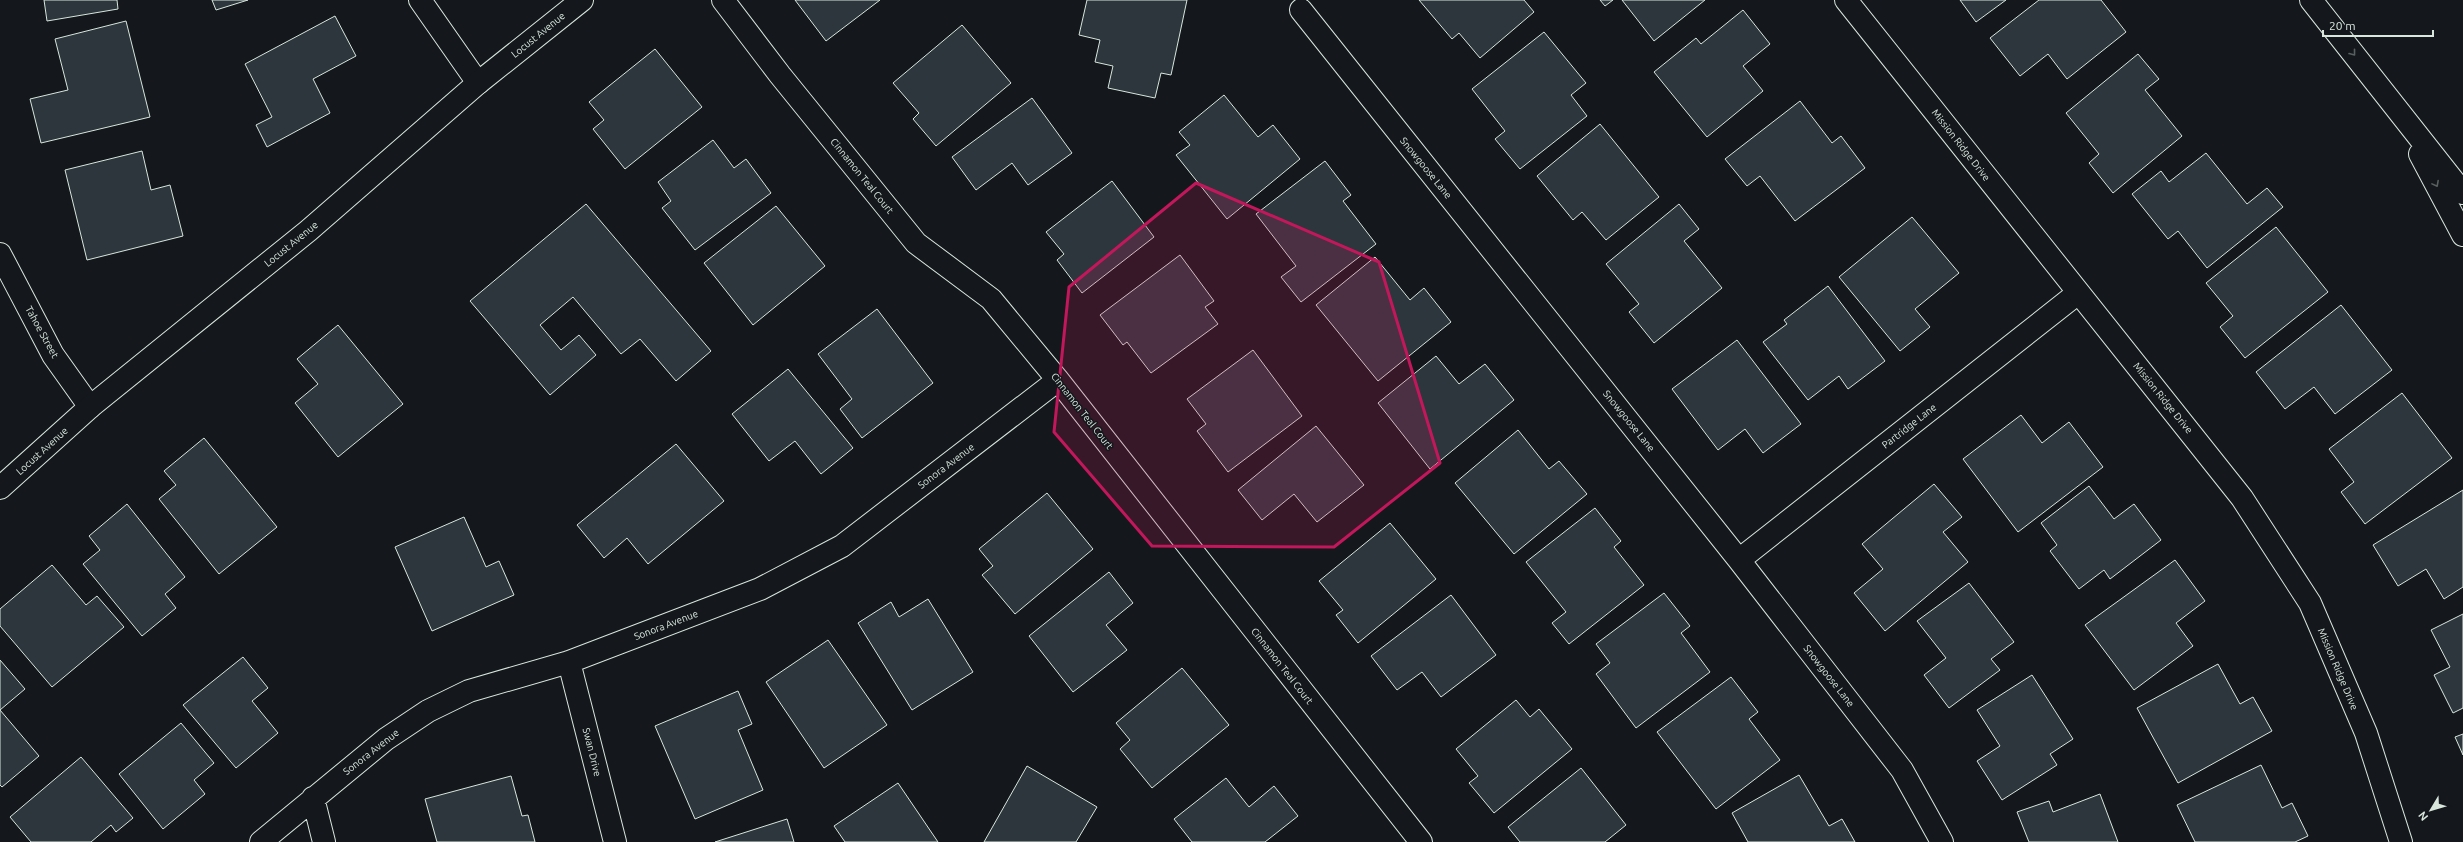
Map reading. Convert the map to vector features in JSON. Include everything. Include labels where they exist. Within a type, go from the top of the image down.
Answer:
[{"type":"main road","points":[[420,0],[478,83]]},
{"type":"main road","name":"Locust Avenue","points":[[0,488],[90,407],[308,231],[478,83],[582,0]]},
{"type":"main road","name":"Cinnamon Teal Court","points":[[723,0],[780,75],[916,243],[991,299],[1058,380],[1421,842]]},
{"type":"main road","name":"Mission Ridge Drive","points":[[1846,0],[2242,498],[2310,603],[2366,733],[2401,842]]},
{"type":"main road","points":[[2311,0],[2463,193]]},
{"type":"main road","name":"Snowgoose Lane","points":[[1301,10],[1740,560],[1902,770],[1942,842]]},
{"type":"main road","points":[[2390,101],[2463,235]]},
{"type":"main road","name":"Tahoe Street","points":[[0,254],[53,355],[90,407]]},
{"type":"main road","name":"Partridge Lane","points":[[1740,560],[2078,293]]},
{"type":"main road","name":"Sonora Avenue","points":[[261,842],[386,739],[428,711],[469,691],[569,662],[760,589],[842,546],[1058,380]]},
{"type":"main road","name":"Swan Drive","points":[[569,662],[615,842]]},
{"type":"main road","points":[[313,798],[324,842]]},
{"type":"highlighted area","points":[[1196,183],[1379,262],[1440,463],[1334,547],[1152,546],[1054,432],[1069,287]]},
{"type":"building","points":[[44,0],[117,0],[118,9],[47,21]]},
{"type":"building","points":[[212,0],[248,0],[216,10]]},
{"type":"building","points":[[795,0],[880,0],[826,41]]},
{"type":"building","points":[[1087,0],[1187,0],[1171,75],[1161,73],[1155,98],[1108,88],[1113,66],[1095,62],[1100,40],[1079,35]]},
{"type":"building","points":[[1419,0],[1524,0],[1534,12],[1480,58],[1459,33],[1452,39]]},
{"type":"building","points":[[1600,0],[1613,0],[1605,6]]},
{"type":"building","points":[[1622,0],[1705,0],[1654,41]]},
{"type":"building","points":[[1960,0],[2006,0],[1976,22]]},
{"type":"building","points":[[2039,0],[2101,0],[2126,32],[2067,79],[2048,54],[2020,76],[1990,38]]},
{"type":"building","points":[[1743,10],[1770,44],[1743,66],[1763,91],[1707,137],[1654,72],[1696,38],[1701,44]]},
{"type":"building","points":[[335,16],[356,56],[313,79],[330,113],[267,147],[256,125],[272,117],[245,64]]},
{"type":"building","points":[[126,21],[150,117],[41,143],[30,99],[68,90],[55,39]]},
{"type":"building","points":[[962,25],[1011,83],[936,146],[913,119],[919,113],[893,83]]},
{"type":"building","points":[[1544,32],[1586,83],[1571,95],[1587,116],[1520,169],[1495,139],[1505,131],[1472,89]]},
{"type":"building","points":[[655,49],[702,107],[625,169],[593,129],[604,120],[589,102]]},
{"type":"building","points":[[2138,54],[2159,79],[2145,90],[2182,136],[2113,193],[2089,163],[2099,154],[2066,113]]},
{"type":"building","points":[[1224,95],[1258,137],[1273,125],[1300,159],[1227,219],[1176,155],[1190,145],[1179,132]]},
{"type":"building","points":[[1032,98],[1072,153],[1028,185],[1012,163],[976,190],[952,157]]},
{"type":"building","points":[[1800,101],[1832,143],[1841,136],[1865,168],[1795,221],[1760,176],[1747,186],[1725,159]]},
{"type":"building","points":[[1600,124],[1659,197],[1606,240],[1582,212],[1573,220],[1537,176]]},
{"type":"building","points":[[713,140],[734,168],[746,159],[771,193],[695,250],[662,208],[671,201],[658,182]]},
{"type":"building","points":[[142,151],[151,190],[170,185],[183,236],[87,260],[65,170]]},
{"type":"building","points":[[2206,153],[2247,204],[2267,188],[2283,207],[2207,268],[2178,231],[2168,239],[2132,194],[2161,171],[2169,182]]},
{"type":"building","points":[[1325,161],[1351,195],[1343,201],[1376,244],[1301,302],[1281,277],[1296,266],[1256,214]]},
{"type":"building","points":[[1112,181],[1154,237],[1082,293],[1057,260],[1064,254],[1046,232]]},
{"type":"building","points":[[586,204],[711,351],[676,381],[640,339],[621,354],[573,297],[540,325],[561,350],[579,335],[596,355],[550,395],[470,301]]},
{"type":"building","points":[[1679,204],[1699,229],[1684,241],[1722,288],[1654,343],[1629,312],[1639,304],[1606,264]]},
{"type":"building","points":[[776,206],[825,266],[753,325],[704,263]]},
{"type":"building","points":[[1912,217],[1959,273],[1915,309],[1930,327],[1900,351],[1839,277]]},
{"type":"building","points":[[2276,227],[2328,292],[2245,358],[2220,327],[2233,316],[2206,283]]},
{"type":"building","points":[[1180,255],[1214,301],[1205,307],[1218,324],[1151,373],[1127,342],[1123,345],[1100,315]]},
{"type":"building","points":[[1375,257],[1410,300],[1424,288],[1451,322],[1378,381],[1316,305]]},
{"type":"building","points":[[1828,286],[1885,361],[1848,389],[1839,376],[1808,400],[1763,342],[1787,324],[1784,320]]},
{"type":"building","points":[[2341,305],[2392,370],[2335,414],[2314,387],[2285,409],[2256,372]]},
{"type":"building","points":[[877,309],[933,383],[862,438],[840,409],[852,399],[818,354]]},
{"type":"building","points":[[338,325],[403,404],[338,457],[295,403],[318,384],[297,359]]},
{"type":"building","points":[[1737,340],[1801,424],[1763,453],[1745,429],[1718,450],[1672,389]]},
{"type":"building","points":[[1253,350],[1302,416],[1228,472],[1197,431],[1206,424],[1187,399]]},
{"type":"building","points":[[1436,356],[1459,384],[1485,364],[1514,400],[1430,469],[1378,403]]},
{"type":"building","points":[[788,369],[853,448],[821,474],[795,441],[769,461],[732,414]]},
{"type":"building","points":[[2402,393],[2452,458],[2365,524],[2341,492],[2354,482],[2329,449]]},
{"type":"building","points":[[2021,415],[2042,443],[2069,422],[2103,467],[2018,532],[1963,459]]},
{"type":"building","points":[[1316,426],[1364,485],[1317,522],[1294,494],[1262,520],[1238,490]]},
{"type":"building","points":[[1518,430],[1549,469],[1559,461],[1587,494],[1514,554],[1455,483]]},
{"type":"building","points":[[204,438],[277,527],[219,574],[159,499],[176,485],[164,471]]},
{"type":"building","points":[[676,444],[724,501],[648,564],[627,538],[604,558],[577,525]]},
{"type":"building","points":[[1934,484],[1962,517],[1943,532],[1968,562],[1885,631],[1854,593],[1883,569],[1862,544]]},
{"type":"building","points":[[2089,486],[2114,519],[2134,504],[2161,540],[2110,579],[2104,570],[2079,589],[2050,551],[2057,545],[2041,523]]},
{"type":"building","points":[[2463,490],[2463,587],[2444,599],[2426,569],[2398,586],[2373,545]]},
{"type":"building","points":[[1047,493],[1093,549],[1015,614],[982,575],[993,566],[979,549]]},
{"type":"building","points":[[127,504],[185,577],[165,594],[176,608],[142,636],[83,564],[100,550],[89,536]]},
{"type":"building","points":[[1595,508],[1621,541],[1614,547],[1644,585],[1569,644],[1552,623],[1566,612],[1526,562]]},
{"type":"building","points":[[464,517],[486,567],[499,561],[514,595],[432,631],[395,547]]},
{"type":"building","points":[[1390,523],[1436,579],[1358,643],[1336,615],[1343,610],[1319,581]]},
{"type":"building","points":[[2175,560],[2205,601],[2176,623],[2193,646],[2134,690],[2085,625]]},
{"type":"building","points":[[52,565],[86,605],[97,596],[124,627],[52,687],[0,626],[0,609]]},
{"type":"building","points":[[1109,572],[1133,603],[1106,625],[1127,650],[1073,692],[1029,636]]},
{"type":"building","points":[[1969,583],[2014,642],[1991,659],[2000,670],[1949,708],[1924,675],[1946,658],[1917,621]]},
{"type":"building","points":[[1664,593],[1690,626],[1681,633],[1710,672],[1636,728],[1596,674],[1610,663],[1596,644]]},
{"type":"building","points":[[1451,595],[1496,655],[1441,697],[1422,672],[1397,690],[1371,656]]},
{"type":"building","points":[[928,599],[973,672],[912,710],[858,623],[891,602],[899,617]]},
{"type":"building","points":[[2463,614],[2463,708],[2453,713],[2434,675],[2450,667],[2431,630]]},
{"type":"building","points":[[828,640],[887,725],[824,768],[766,682]]},
{"type":"building","points":[[243,657],[268,688],[252,701],[278,733],[236,768],[183,705]]},
{"type":"building","points":[[0,660],[25,689],[0,710]]},
{"type":"building","points":[[2218,664],[2240,704],[2253,697],[2272,731],[2178,783],[2137,708]]},
{"type":"building","points":[[1182,668],[1229,725],[1152,788],[1120,749],[1130,740],[1116,723]]},
{"type":"building","points":[[2032,675],[2073,739],[2050,754],[2057,765],[2002,800],[1977,761],[2000,746],[1977,710]]},
{"type":"building","points":[[1731,677],[1758,712],[1749,719],[1780,760],[1716,809],[1657,732]]},
{"type":"building","points":[[738,691],[752,724],[738,730],[763,790],[695,819],[655,726]]},
{"type":"building","points":[[1516,700],[1530,717],[1539,709],[1572,749],[1494,813],[1469,783],[1478,776],[1456,749]]},
{"type":"building","points":[[0,710],[39,756],[2,787],[0,785]]},
{"type":"building","points":[[181,723],[214,763],[194,780],[205,794],[163,829],[119,774]]},
{"type":"building","points":[[2463,734],[2463,755],[2455,737]]},
{"type":"building","points":[[81,757],[133,818],[116,832],[111,825],[91,842],[31,842],[10,817]]},
{"type":"building","points":[[2261,765],[2282,808],[2292,803],[2308,836],[2295,842],[2195,842],[2177,805]]},
{"type":"building","points":[[1027,766],[1097,807],[1076,842],[984,842]]},
{"type":"building","points":[[1581,768],[1626,825],[1605,842],[1520,842],[1508,827]]},
{"type":"building","points":[[1799,775],[1829,826],[1842,819],[1855,842],[1748,842],[1732,813]]},
{"type":"building","points":[[511,776],[522,816],[528,815],[535,842],[437,842],[425,799]]},
{"type":"building","points":[[1226,778],[1249,807],[1274,786],[1298,816],[1265,842],[1192,842],[1174,819]]},
{"type":"building","points":[[898,783],[938,842],[845,842],[834,826]]},
{"type":"building","points":[[2100,794],[2118,842],[2029,842],[2017,812],[2049,801],[2053,812]]},
{"type":"building","points":[[787,819],[794,842],[715,842]]}]
